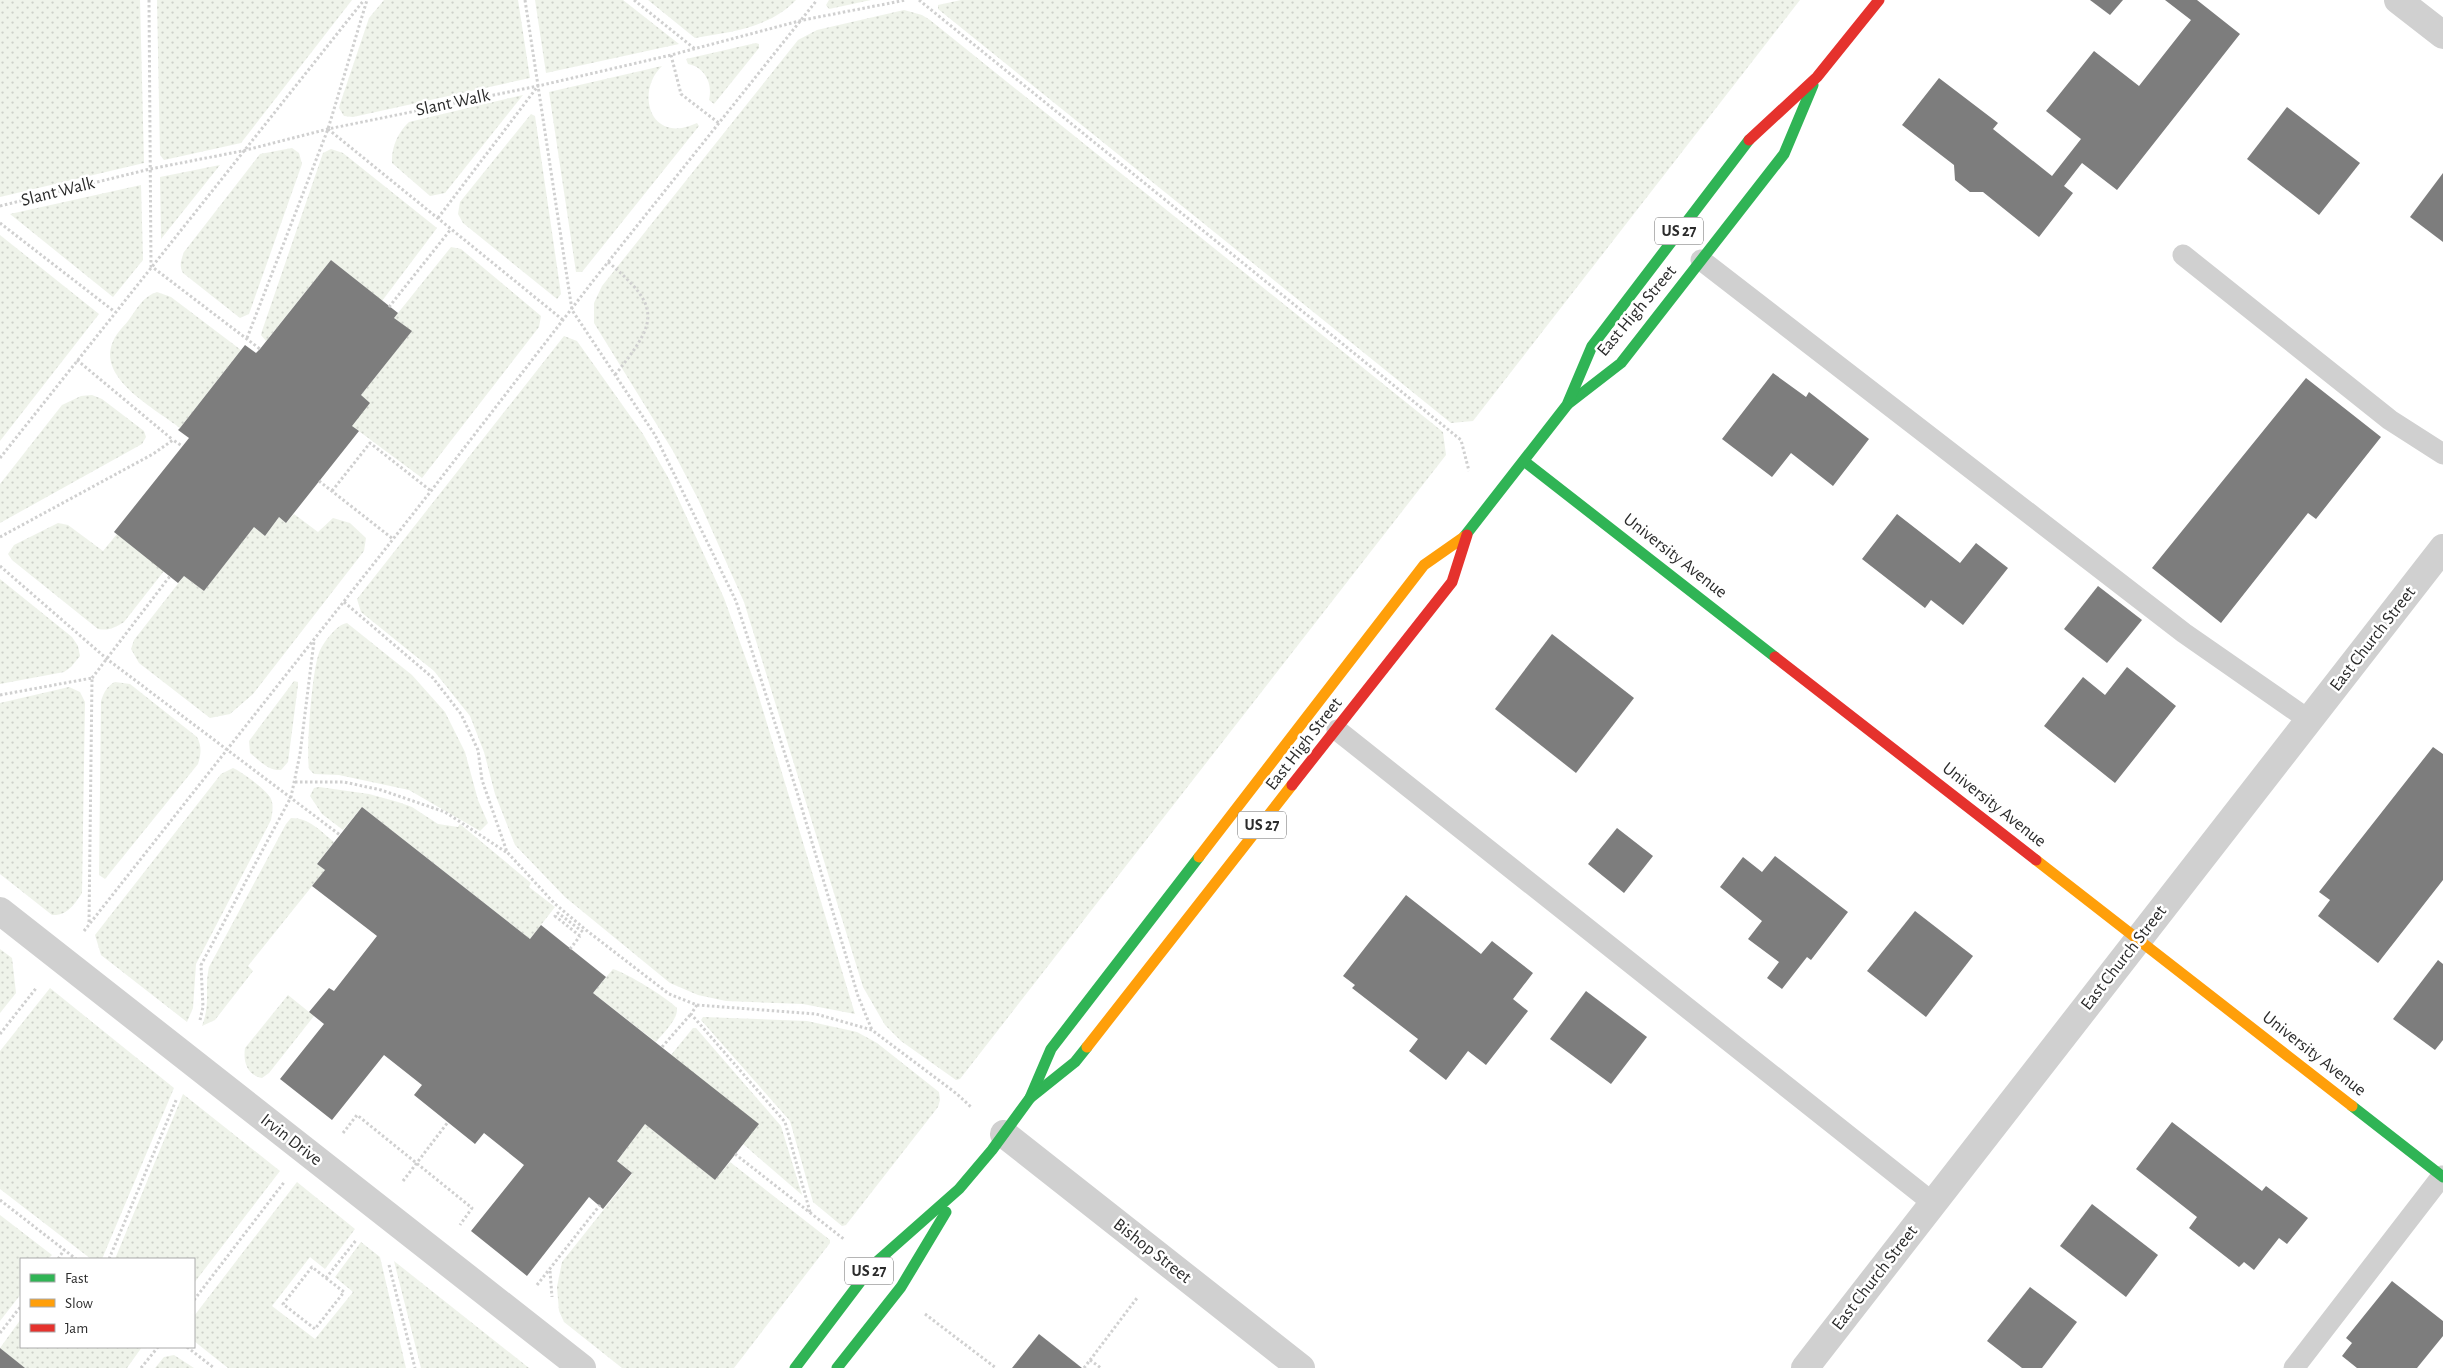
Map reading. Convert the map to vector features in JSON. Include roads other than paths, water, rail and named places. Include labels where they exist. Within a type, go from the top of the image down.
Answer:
[{"type":"main road","name":"East High Street","points":[[838,1368],[901,1287],[959,1189],[1004,1134],[1030,1098],[1051,1048],[1424,564],[1467,535],[1524,461],[1567,405],[1592,346],[1751,137],[1817,77],[1879,0]]},
{"type":"main road","name":"East High Street","points":[[1567,405],[1621,363],[1784,154],[1817,77]]},
{"type":"main road","name":"University Avenue","points":[[1524,461],[2442,1177]]},
{"type":"main road","name":"East High Street","points":[[1030,1098],[1075,1062],[1452,582],[1467,535]]},
{"type":"main road","name":"East High Street","points":[[795,1368],[873,1265],[959,1189]]},
{"type":"street","points":[[2398,0],[2443,35]]},
{"type":"street","name":"East Church Street","points":[[1805,1368],[2443,548]]},
{"type":"street","name":"Irvin Drive","points":[[0,911],[582,1368]]},
{"type":"street","name":"Bishop Street","points":[[1004,1134],[1301,1368]]},
{"type":"lane","points":[[2183,255],[2390,420],[2443,454]]},
{"type":"lane","points":[[1701,260],[2184,632],[2310,720]]},
{"type":"lane","points":[[1337,730],[1933,1203]]},
{"type":"lane","points":[[2294,1368],[2442,1177]]}]
